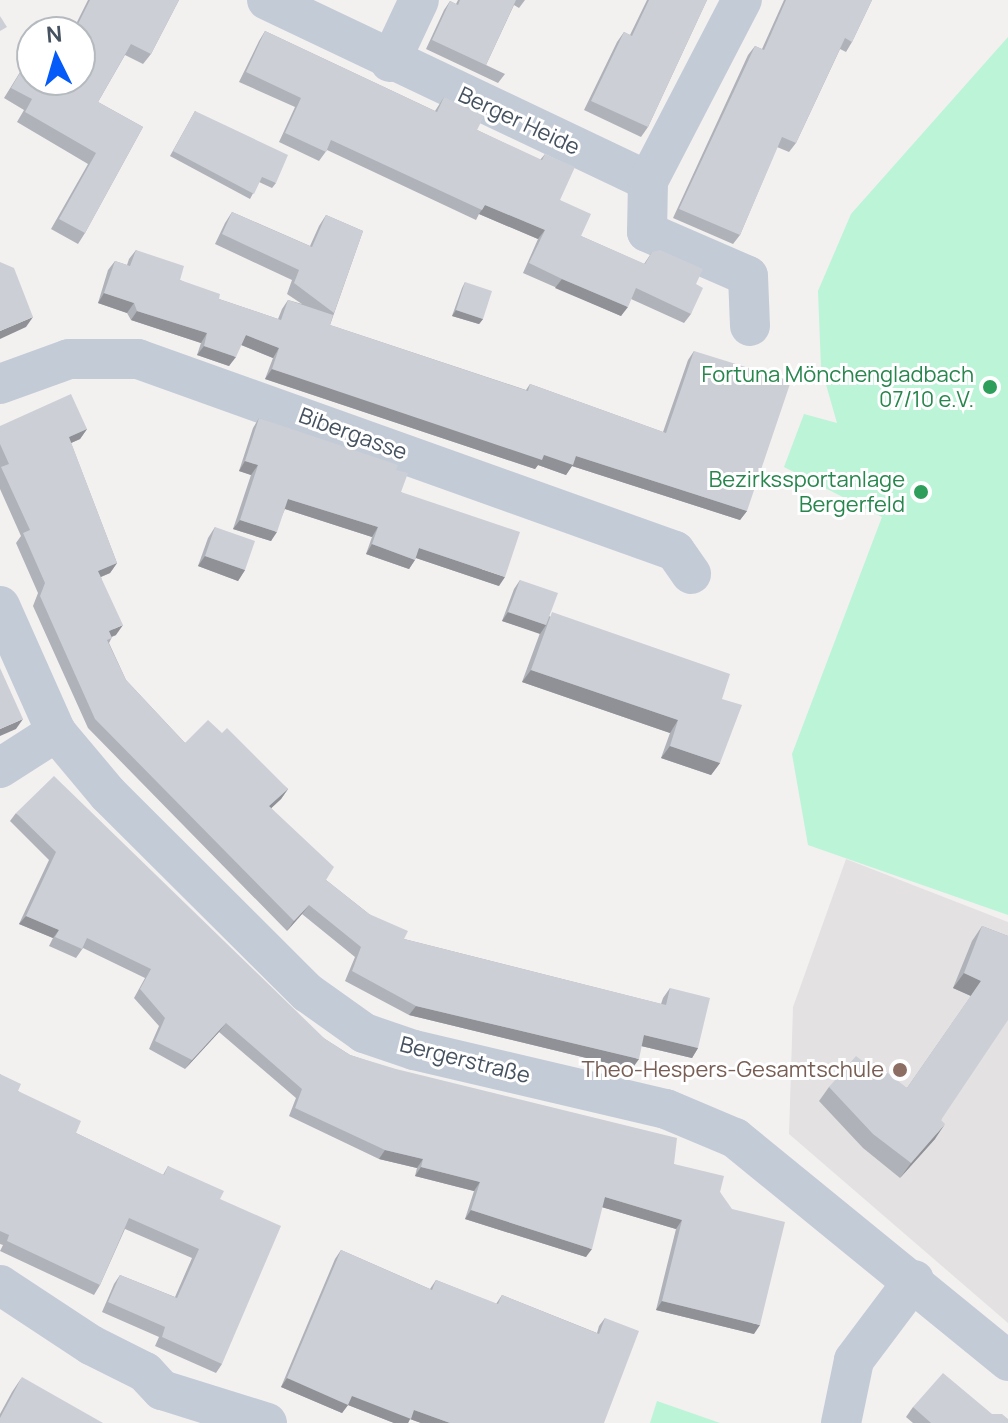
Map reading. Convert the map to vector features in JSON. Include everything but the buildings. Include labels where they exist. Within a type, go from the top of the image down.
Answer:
[{"type":"street","name":"Berger Heide","points":[[267,0],[390,62],[648,181]]},
{"type":"street","points":[[390,62],[419,0]]},
{"type":"street","points":[[742,0],[648,181],[647,232],[748,276],[750,326]]},
{"type":"street","name":"Bibergasse","points":[[0,384],[69,359],[138,359],[675,551],[691,574]]},
{"type":"street","name":"Bergerstraße","points":[[0,606],[56,732],[108,794],[308,993],[364,1033],[414,1050],[666,1109],[724,1133],[914,1280],[1008,1361]]},
{"type":"street","points":[[0,768],[56,732]]},
{"type":"street","points":[[841,1423],[854,1360],[914,1280]]},
{"type":"street","points":[[0,1285],[91,1345],[145,1372],[157,1407],[267,1423]]},
{"type":"shaded area","name":"Theo-Hespers-Gesamtschule","points":[[846,859],[1008,922],[1008,1323],[789,1134],[793,1007]]},
{"type":"green space","name":"Bezirkssportanlage Bergerfeld","points":[[1008,37],[1008,915],[808,845],[792,754],[882,517],[784,467],[804,414],[837,423],[821,367],[818,291],[851,214]]},
{"type":"green space","points":[[657,1401],[720,1423],[650,1423]]},
{"type":"place","name":"Fortuna Mönchengladbach 07/10 e.V.","points":[[990,387]]},
{"type":"place","name":"Bezirkssportanlage Bergerfeld","points":[[921,492]]},
{"type":"place","name":"Theo-Hespers-Gesamtschule","points":[[900,1070]]}]
